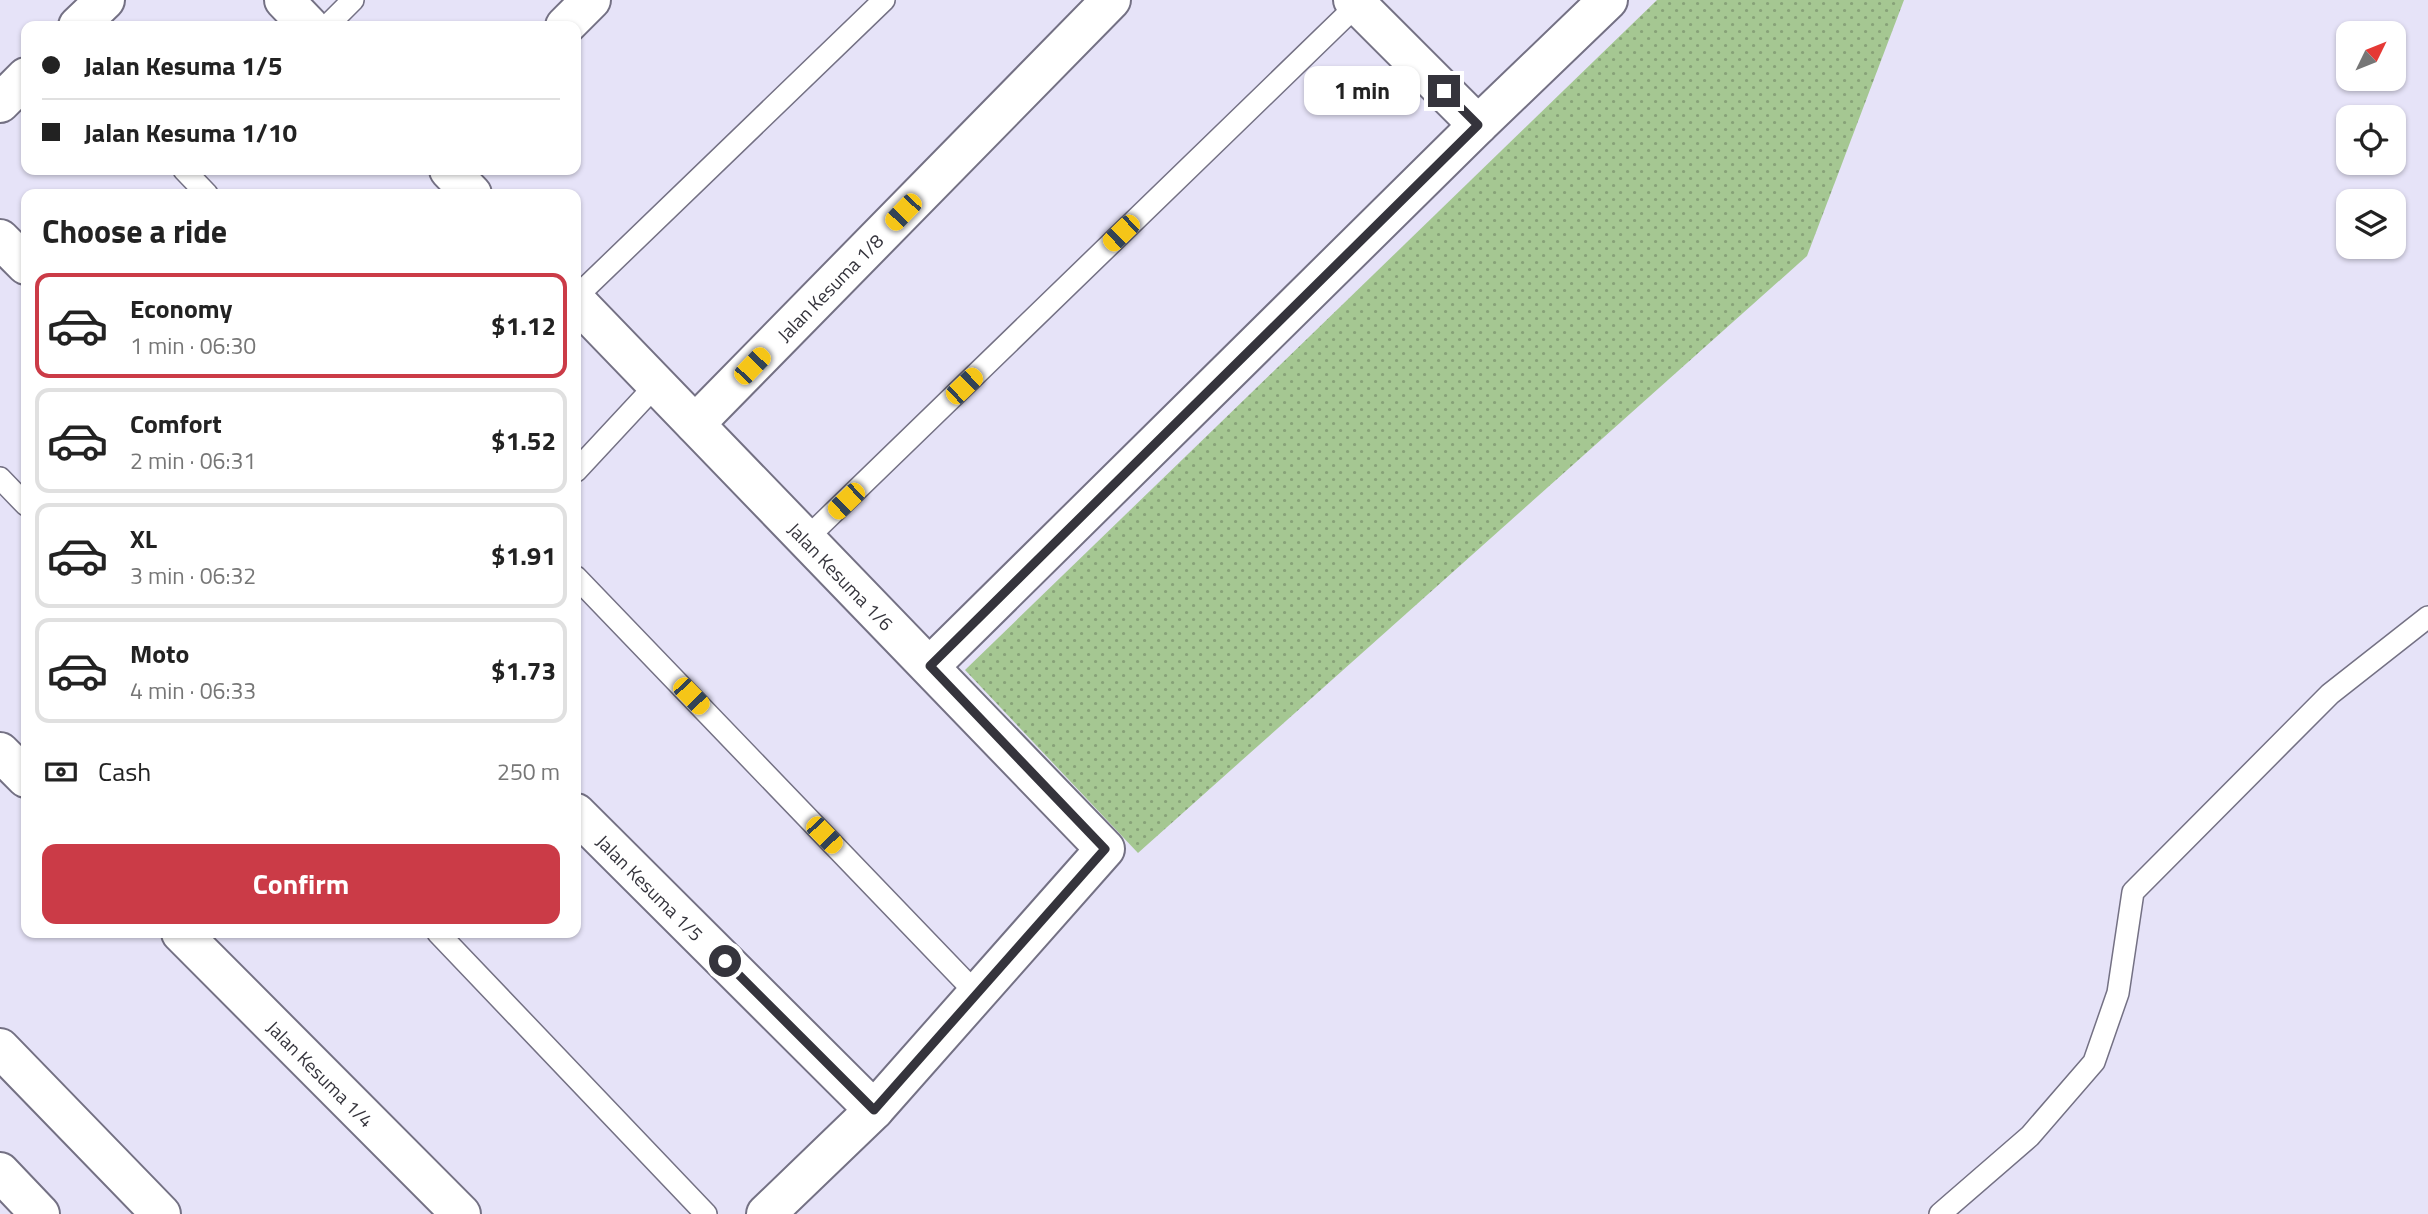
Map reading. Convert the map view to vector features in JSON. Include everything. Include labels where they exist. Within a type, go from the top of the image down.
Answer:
[{"type":"street","points":[[83,21],[106,0]]},
{"type":"street","points":[[284,0],[304,21]]},
{"type":"street","points":[[570,21],[591,0]]},
{"type":"street","name":"Jalan Kesuma 1/8","points":[[695,424],[1111,0]]},
{"type":"street","points":[[930,666],[1606,1]]},
{"type":"street","points":[[1355,2],[1478,125]]},
{"type":"street","points":[[0,103],[21,82]]},
{"type":"street","points":[[454,175],[467,189]]},
{"type":"street","points":[[0,239],[21,260]]},
{"type":"street","name":"Jalan Kesuma 1/6","points":[[581,304],[1105,849],[977,993]]},
{"type":"street","points":[[0,752],[21,773]]},
{"type":"street","name":"Jalan Kesuma 1/5","points":[[581,818],[874,1110]]},
{"type":"street","name":"Jalan Kesuma 1/4","points":[[186,938],[461,1214]]},
{"type":"street","points":[[766,1214],[874,1110],[977,993]]},
{"type":"street","points":[[0,1048],[161,1214]]},
{"type":"street","points":[[0,1172],[40,1214]]},
{"type":"lane","points":[[332,21],[353,0]]},
{"type":"lane","points":[[581,294],[884,0]]},
{"type":"lane","points":[[806,539],[1355,2]]},
{"type":"lane","points":[[189,175],[202,189]]},
{"type":"lane","points":[[581,466],[656,384]]},
{"type":"lane","points":[[0,478],[21,500]]},
{"type":"lane","points":[[581,582],[977,993]]},
{"type":"lane","points":[[1940,1214],[2030,1136],[2094,1062],[2118,993],[2133,892],[2330,694],[2428,617]]},
{"type":"lane","points":[[443,938],[706,1214]]},
{"type":"green space","points":[[1657,0],[1904,0],[1807,256],[1138,853],[965,670]]},
{"type":"route","points":[[725,961],[874,1110],[1105,849],[930,666],[1478,125],[1444,91]]}]
